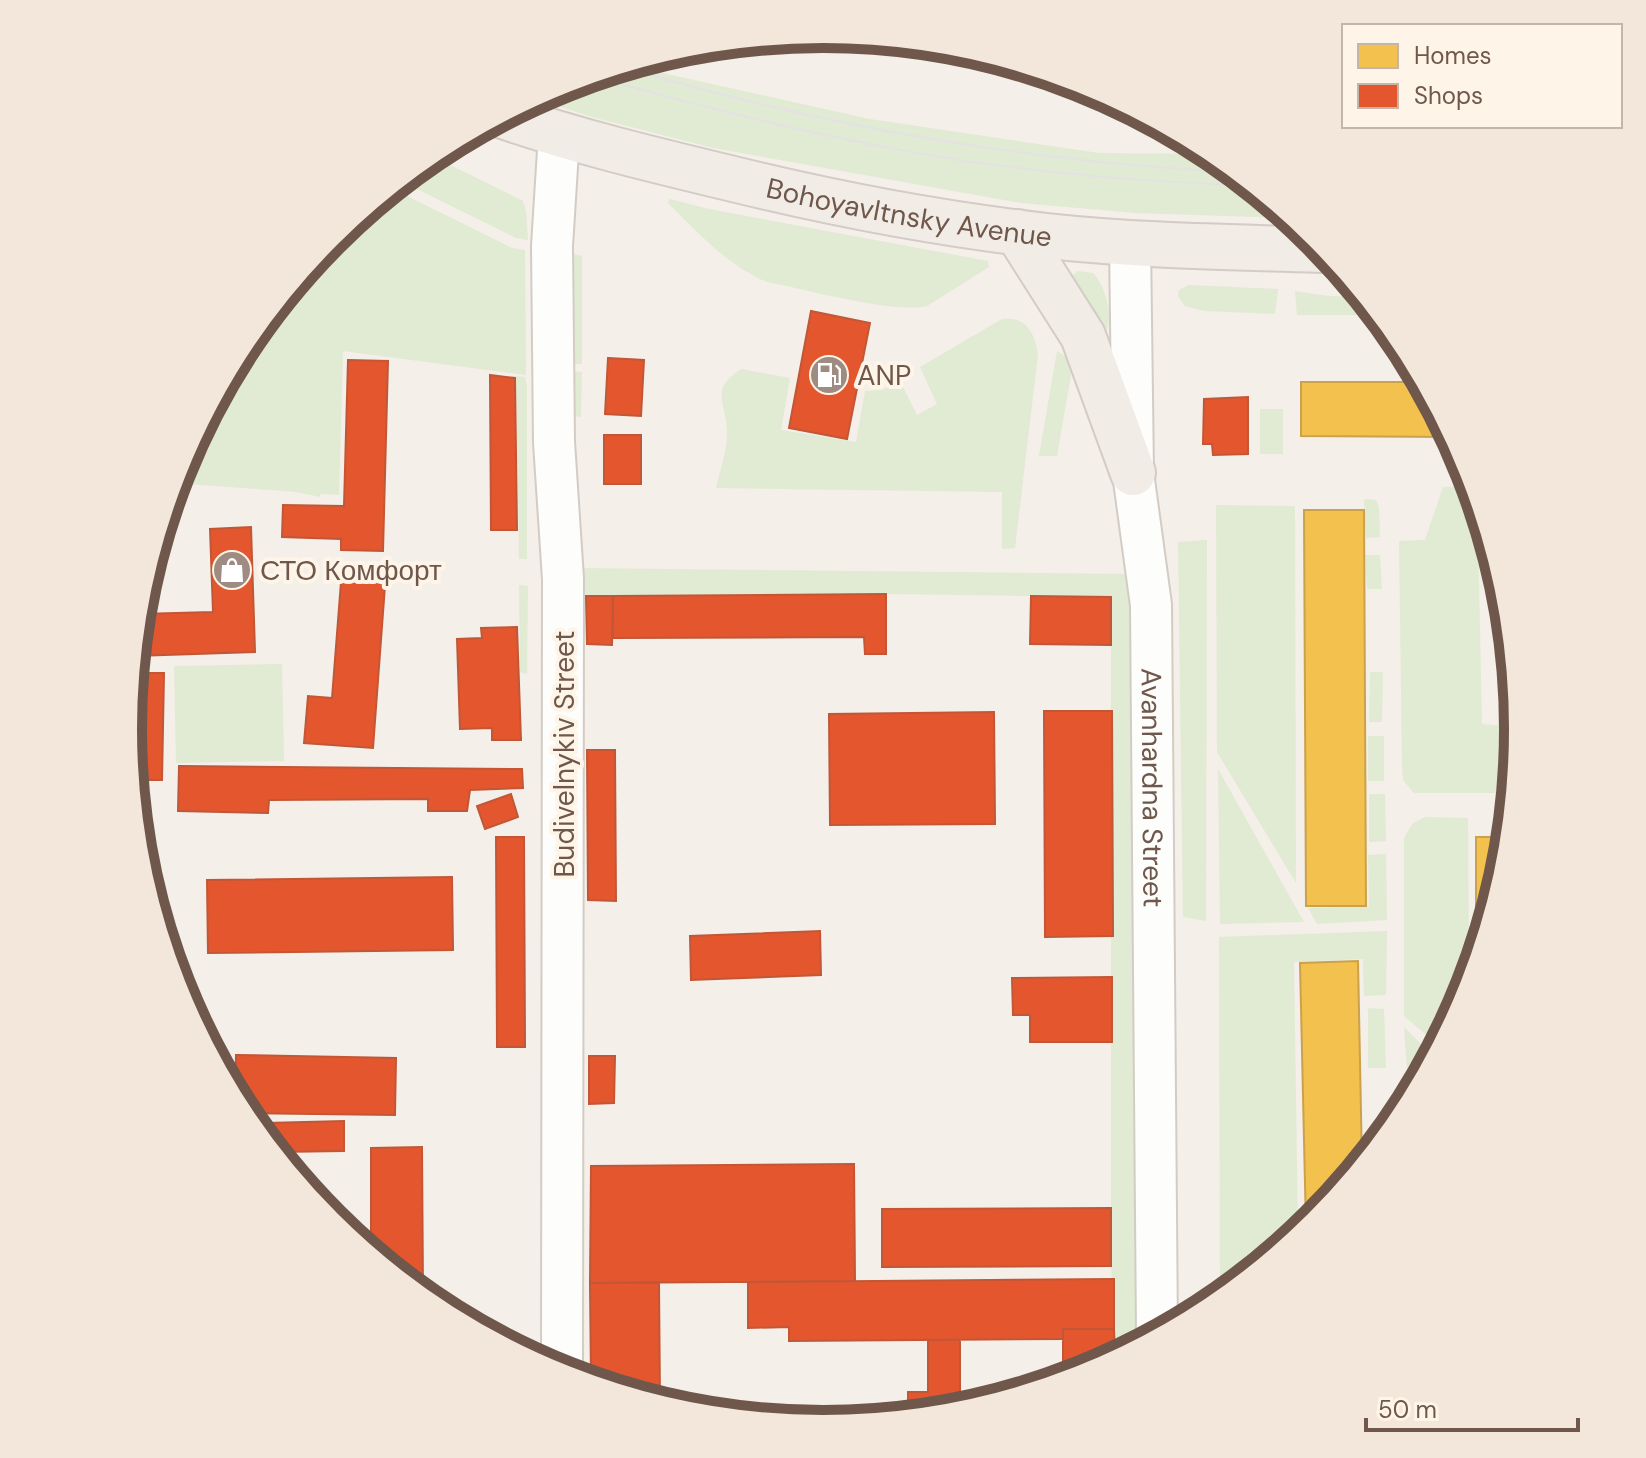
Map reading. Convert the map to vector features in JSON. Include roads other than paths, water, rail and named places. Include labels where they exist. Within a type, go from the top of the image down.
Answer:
[{"type":"main road","name":"Bohoyavltnsky Avenue","points":[[517,121],[559,135],[793,194],[1017,232],[1130,243],[1307,249]]},
{"type":"main road","points":[[1017,232],[1083,336],[1133,473]]},
{"type":"street","name":"Budivelnykiv Street","points":[[559,135],[552,246],[554,442],[563,594],[562,1358]]},
{"type":"street","name":"Avanhardna Street","points":[[1130,243],[1133,473],[1151,605],[1157,1322]]},
{"type":"tram line","points":[[642,72],[773,107],[925,138],[1079,160],[1212,171]]},
{"type":"tram line","points":[[612,81],[784,126],[945,158],[1076,174],[1232,185]]},
{"type":"place","name":"ANP","points":[[829,375]]},
{"type":"place","name":"СТО Комфорт","points":[[232,570]]}]
